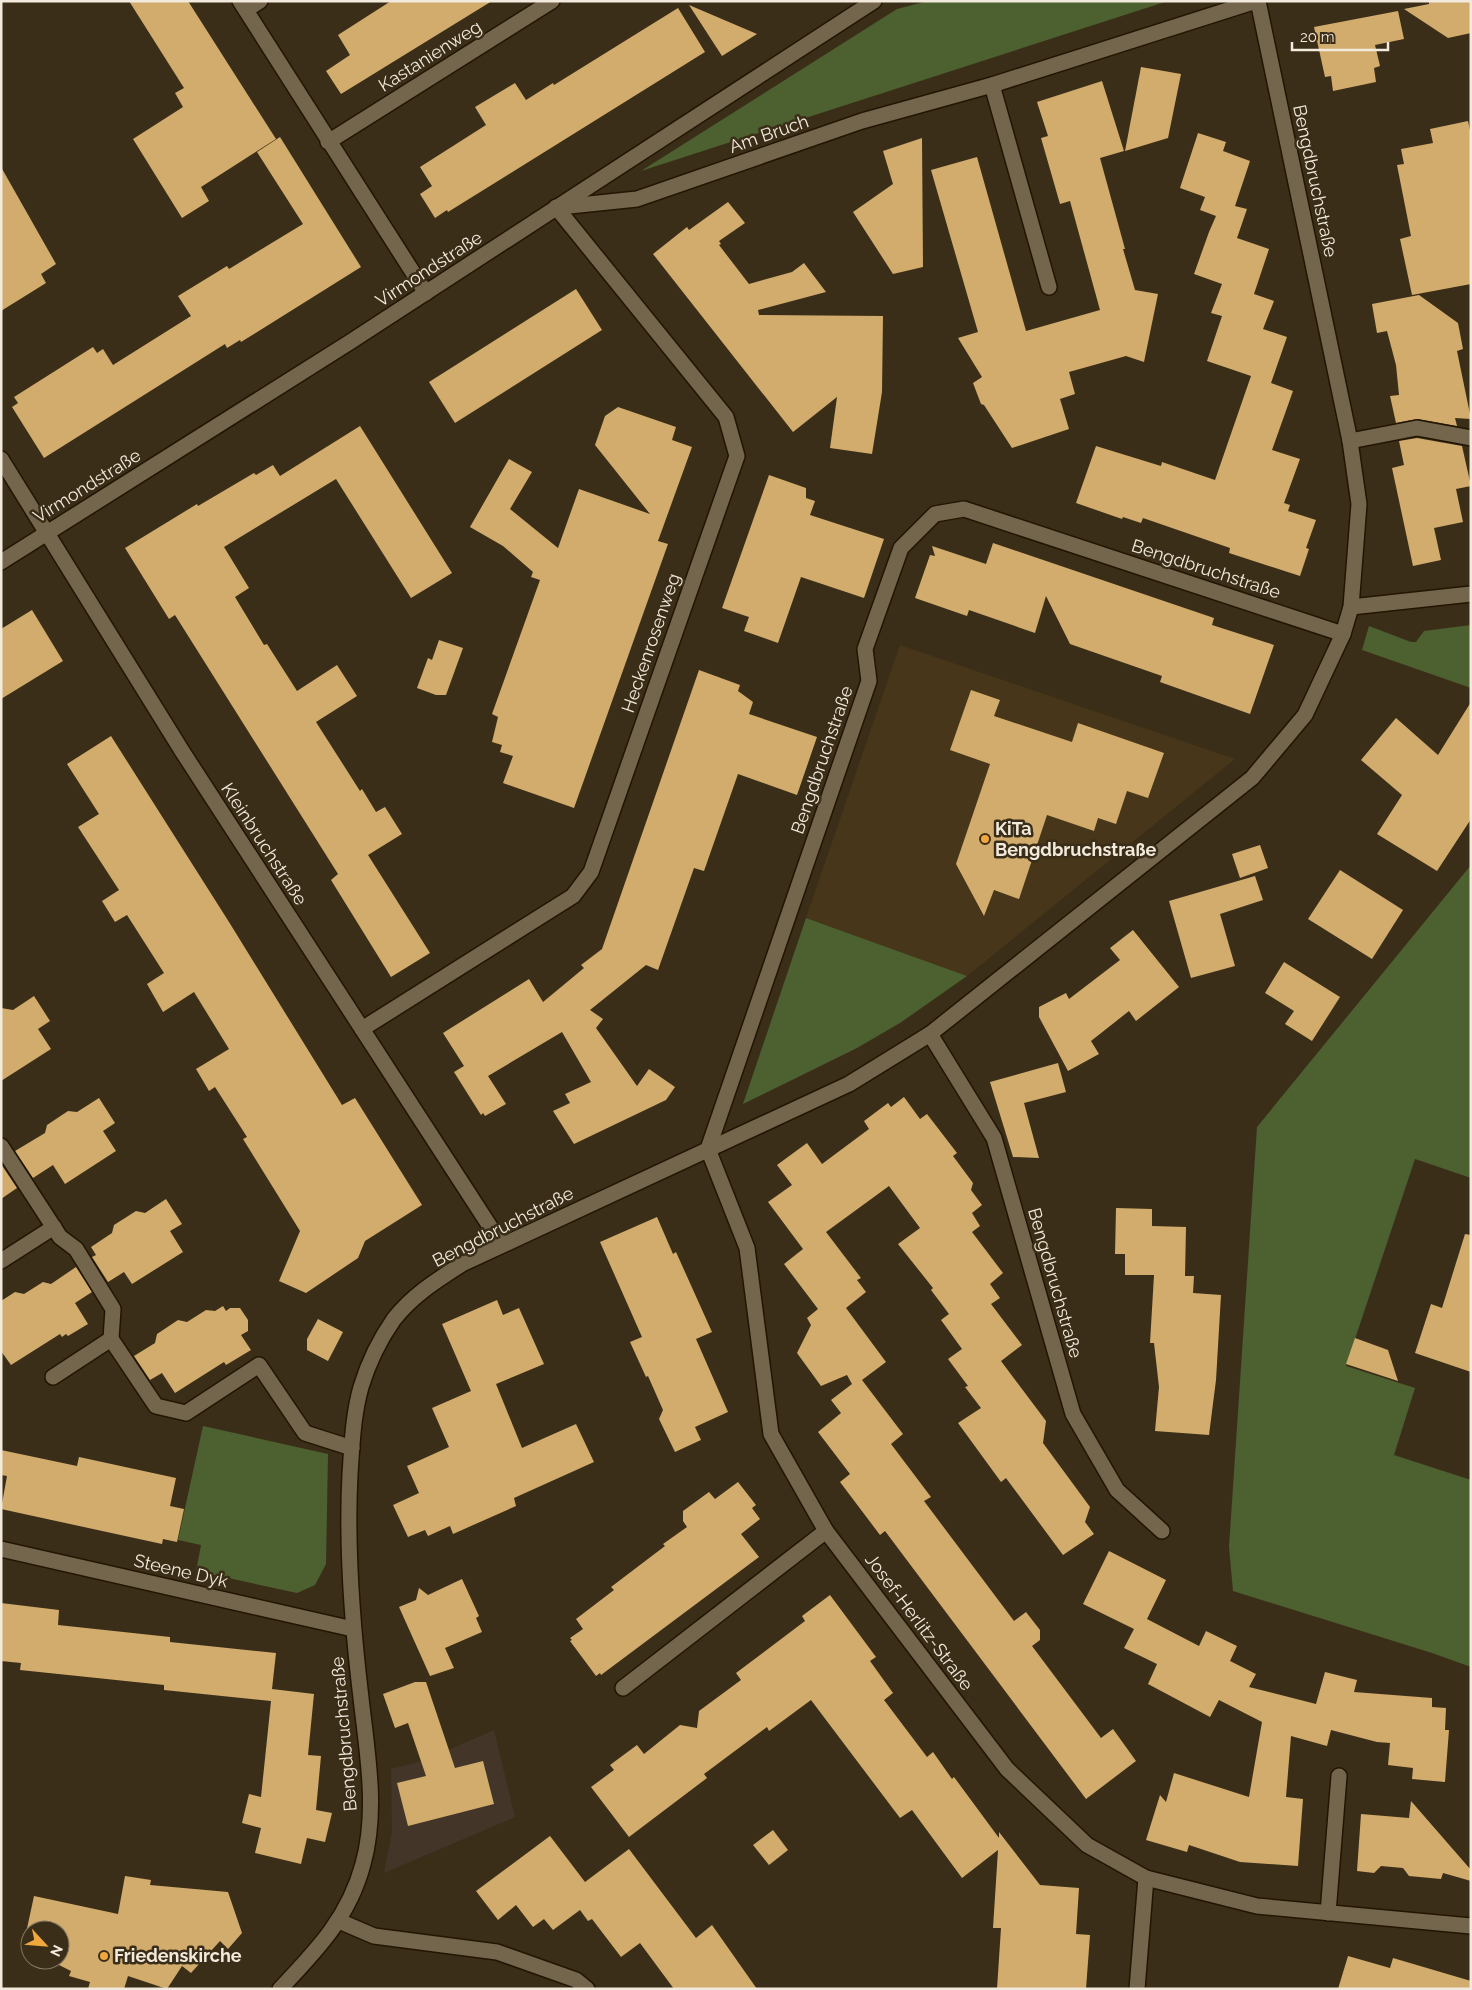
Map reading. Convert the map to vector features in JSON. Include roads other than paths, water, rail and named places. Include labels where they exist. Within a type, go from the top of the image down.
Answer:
[{"type":"street","points":[[260,1],[243,6],[426,294]]},
{"type":"street","name":"Kastanienweg","points":[[328,142],[552,1]]},
{"type":"street","name":"Am Bruch","points":[[556,208],[637,199],[862,122],[992,85],[1257,1]]},
{"type":"street","name":"Bengdbruchstraße","points":[[280,1989],[325,1940],[339,1921],[350,1902],[364,1863],[371,1807],[369,1767],[353,1629],[349,1536],[352,1448],[355,1416],[361,1387],[380,1341],[408,1303],[424,1288],[462,1264],[849,1084],[930,1034],[1184,834],[1252,778],[1305,714],[1343,634],[1352,607],[1360,504],[1350,441],[1257,1]]},
{"type":"street","name":"Virmondstraße","points":[[1,562],[426,294],[866,3]]},
{"type":"street","points":[[992,85],[1048,287]]},
{"type":"street","name":"Heckenrosenweg","points":[[362,1029],[573,896],[591,872],[737,456],[726,416],[556,208]]},
{"type":"street","points":[[1350,441],[1416,428],[1471,438]]},
{"type":"street","name":"Kleinbruchstraße","points":[[1,459],[182,752],[502,1245]]},
{"type":"street","name":"Bengdbruchstraße","points":[[708,1149],[869,681],[865,649],[901,548],[935,514],[964,508],[1343,634]]},
{"type":"street","points":[[1352,607],[1471,594]]},
{"type":"street","name":"Bengdbruchstraße","points":[[930,1034],[994,1138],[1073,1414],[1117,1490],[1162,1531]]},
{"type":"street","points":[[1,1146],[60,1237],[76,1249],[113,1309],[111,1339],[156,1406],[186,1413],[259,1365],[305,1433],[352,1448]]},
{"type":"street","name":"Josef-Herlitz-Straße","points":[[708,1149],[747,1248],[771,1434],[826,1531],[1007,1770],[1087,1845],[1146,1878],[1257,1906],[1471,1926]]},
{"type":"street","points":[[1,1261],[54,1227]]},
{"type":"street","points":[[53,1378],[111,1339]]},
{"type":"street","points":[[623,1688],[826,1531]]},
{"type":"street","name":"Steene Dyk","points":[[1,1549],[353,1629]]},
{"type":"street","points":[[1328,1913],[1339,1776]]},
{"type":"street","points":[[1137,1989],[1146,1878]]},
{"type":"street","points":[[339,1921],[374,1936],[498,1952],[576,1980],[587,1989]]},
{"type":"place","name":"KiTa Bengdbruchstraße","points":[[985,839]]},
{"type":"place","name":"Friedenskirche","points":[[104,1956]]}]
